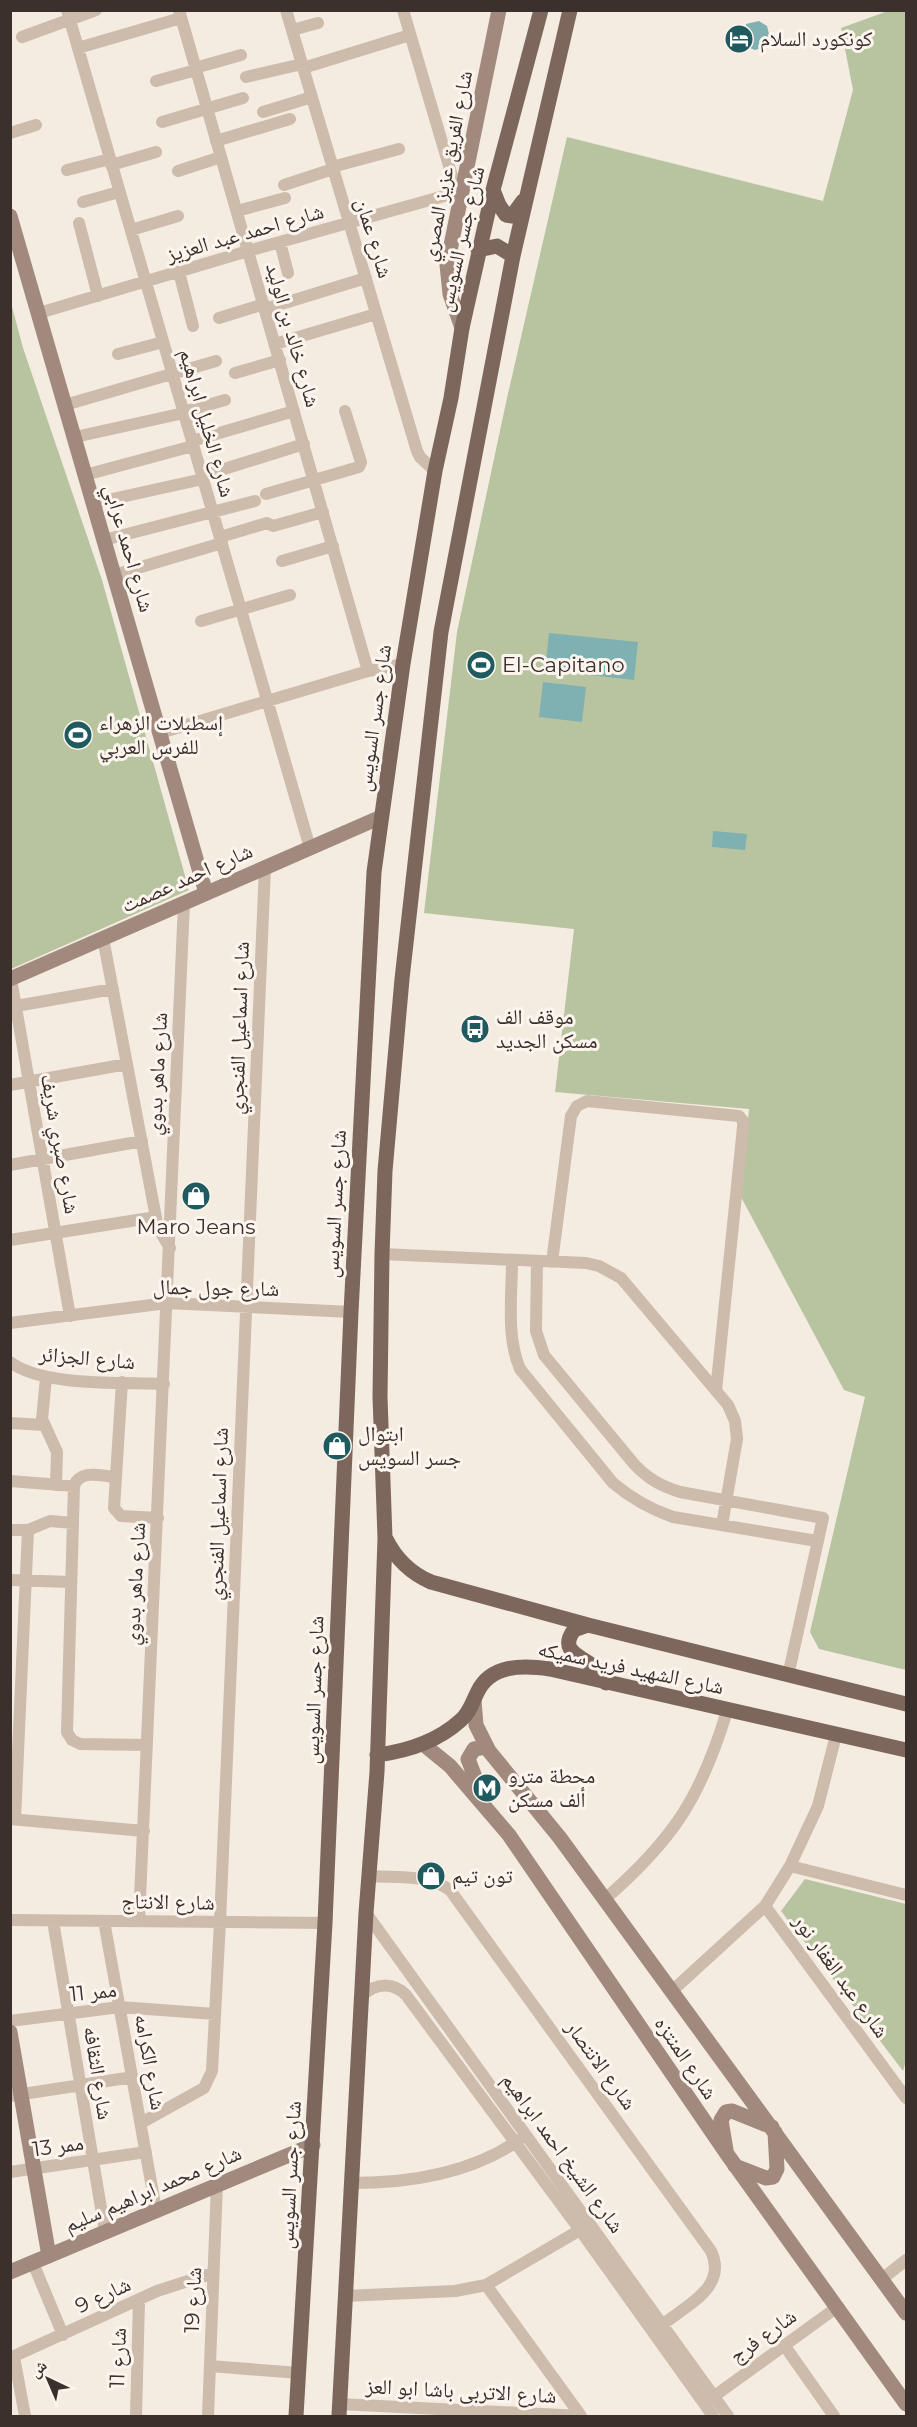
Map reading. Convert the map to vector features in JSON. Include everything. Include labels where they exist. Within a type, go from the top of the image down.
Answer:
[{"type":"main road","name":"شارع جسر السويس","points":[[296,2416],[325,1923],[370,912],[403,664],[435,471],[462,328],[478,250],[541,10]]},
{"type":"main road","points":[[339,2410],[366,1913],[377,1755],[385,1538],[380,1397],[382,1254],[385,1171],[401,991],[441,632],[513,256],[570,10]]},
{"type":"main road","points":[[493,190],[503,212],[510,216],[518,211],[526,197]]},
{"type":"main road","points":[[478,250],[497,246],[513,256]]},
{"type":"main road","name":"شارع الشهيد فريد سميكه","points":[[385,1538],[401,1562],[431,1582],[588,1625],[906,1704]]},
{"type":"main road","points":[[588,1625],[574,1630],[570,1640],[571,1649],[576,1656],[594,1666],[606,1683]]},
{"type":"main road","name":"شارع الشهيد فريد سميكه","points":[[377,1755],[423,1744],[462,1719],[487,1679],[508,1668],[538,1667],[906,1750]]},
{"type":"street","points":[[22,37],[68,16],[96,10]]},
{"type":"street","name":"شارع عمان","points":[[286,10],[417,451],[435,471]]},
{"type":"street","points":[[403,10],[452,176],[463,189]]},
{"type":"street","name":"شارع الفريق عزيز المصري","points":[[462,328],[450,294],[447,265],[500,10]]},
{"type":"street","points":[[78,48],[180,13]]},
{"type":"street","name":"شارع خالد بن الوليد","points":[[180,13],[368,671]]},
{"type":"street","name":"شارع الخليل ابراهيم","points":[[68,16],[310,848]]},
{"type":"street","points":[[292,30],[318,23]]},
{"type":"street","points":[[246,77],[302,66],[410,35]]},
{"type":"street","points":[[156,81],[242,55]]},
{"type":"street","points":[[263,112],[312,97]]},
{"type":"street","points":[[162,122],[243,98]]},
{"type":"street","points":[[216,141],[290,119]]},
{"type":"street","points":[[10,133],[36,125]]},
{"type":"street","points":[[237,211],[333,168],[399,148]]},
{"type":"street","points":[[67,170],[156,152]]},
{"type":"street","points":[[178,171],[221,158]]},
{"type":"street","name":"شارع احمد عبد العزيز","points":[[39,314],[463,189]]},
{"type":"street","points":[[83,202],[119,192]]},
{"type":"street","name":"شارع احمد عرابي","points":[[10,216],[206,893]]},
{"type":"street","points":[[130,230],[178,216]]},
{"type":"street","points":[[79,223],[98,296]]},
{"type":"street","points":[[280,242],[288,273]]},
{"type":"street","points":[[179,272],[194,326]]},
{"type":"street","points":[[219,318],[366,278]]},
{"type":"street","points":[[275,344],[376,314]]},
{"type":"street","points":[[118,354],[163,342]]},
{"type":"street","points":[[235,373],[280,360]]},
{"type":"street","points":[[65,405],[216,361]]},
{"type":"street","points":[[75,437],[225,400]]},
{"type":"street","points":[[85,474],[193,444],[294,411]]},
{"type":"street","points":[[266,494],[361,465],[345,411]]},
{"type":"street","points":[[94,503],[202,478],[303,444]]},
{"type":"street","points":[[104,540],[255,501]]},
{"type":"street","points":[[114,575],[267,523],[273,526],[323,512]]},
{"type":"street","points":[[282,561],[333,546]]},
{"type":"street","points":[[201,621],[290,595]]},
{"type":"street","points":[[160,733],[368,671],[403,664]]},
{"type":"street","name":"شارع احمد عصمت","points":[[11,979],[381,817]]},
{"type":"street","name":"شارع اسماعيل الفنجري","points":[[141,2123],[204,2088],[212,2072],[265,867]]},
{"type":"street","name":"شارع ماهر بدوي","points":[[140,1921],[184,903]]},
{"type":"street","name":"شارع ماهر بدوي","points":[[103,938],[156,1217],[163,1239],[170,1248]]},
{"type":"street","name":"شارع صبري شريف","points":[[11,979],[70,1316]]},
{"type":"street","points":[[16,1006],[113,988]]},
{"type":"street","points":[[10,1085],[128,1064]]},
{"type":"street","points":[[552,1262],[571,1116],[577,1106],[587,1101],[739,1116],[743,1121],[743,1127],[716,1391]]},
{"type":"street","points":[[10,1165],[142,1141]]},
{"type":"street","points":[[10,1240],[156,1217]]},
{"type":"street","points":[[382,1254],[599,1266],[621,1278],[716,1391],[731,1413],[737,1439],[722,1525]]},
{"type":"street","points":[[512,1260],[512,1340],[517,1362],[613,1483],[631,1498],[651,1509],[674,1517],[817,1541]]},
{"type":"street","points":[[537,1261],[536,1331],[542,1349],[552,1366],[647,1477],[663,1487],[822,1518],[788,1676]]},
{"type":"street","name":"شارع جول جمال","points":[[10,1323],[167,1303],[351,1312]]},
{"type":"street","name":"شارع الجزائر","points":[[10,1362],[20,1369],[46,1378],[164,1384]]},
{"type":"street","points":[[46,1378],[42,1419],[57,1452],[56,1485]]},
{"type":"street","points":[[122,1382],[114,1508],[121,1516],[158,1518]]},
{"type":"street","points":[[10,1423],[44,1425]]},
{"type":"street","points":[[116,1478],[84,1474],[77,1479],[74,1486],[67,1732],[80,1744],[147,1745]]},
{"type":"street","points":[[10,1481],[74,1486]]},
{"type":"street","points":[[10,1530],[28,1530],[50,1521],[73,1523]]},
{"type":"street","points":[[28,1530],[13,1819],[144,1831]]},
{"type":"street","points":[[10,1580],[71,1582]]},
{"type":"street","name":"شارع المنتزه","points":[[474,1700],[476,1725],[486,1747],[560,1838],[673,1990],[906,2313]]},
{"type":"street","points":[[605,1899],[647,1861],[669,1836],[694,1798],[713,1758],[727,1711]]},
{"type":"street","points":[[673,1990],[765,1906],[790,1866],[818,1806],[836,1735]]},
{"type":"street","name":"شارع المنتزه","points":[[423,1744],[450,1766],[509,1835],[731,2160],[906,2404]]},
{"type":"street","points":[[486,1747],[474,1749],[468,1759],[488,1809]]},
{"type":"street","points":[[790,1866],[906,1895]]},
{"type":"street","name":"شارع الانتصار","points":[[370,1876],[426,1879],[439,1882],[450,1890],[711,2250],[716,2271],[713,2282],[662,2325]]},
{"type":"street","name":"شارع عبد الغفار نور","points":[[765,1906],[906,2096]]},
{"type":"street","name":"شارع الشيخ احمد ابراهيم","points":[[366,1913],[728,2416]]},
{"type":"street","name":"شارع الانتاج","points":[[10,1920],[325,1923]]},
{"type":"street","name":"شارع الثقافه","points":[[53,1921],[105,2232]]},
{"type":"street","name":"شارع الكرامه","points":[[104,1921],[156,2210]]},
{"type":"street","points":[[363,1995],[377,1986],[390,1985],[402,1990],[403,1978],[410,1973]]},
{"type":"street","name":"شارع الشيخ احمد ابراهيم","points":[[402,1990],[580,2230],[713,2416]]},
{"type":"street","name":"ممر 11","points":[[10,2021],[120,2007],[215,2014]]},
{"type":"street","points":[[10,2032],[16,2095],[34,2169],[49,2256]]},
{"type":"street","points":[[16,2095],[133,2078]]},
{"type":"street","points":[[732,2110],[774,2129],[777,2169],[773,2177],[766,2178],[731,2160],[721,2120],[726,2112],[732,2110]]},
{"type":"street","points":[[352,2183],[392,2183],[436,2176],[478,2162],[526,2135]]},
{"type":"street","name":"شارع محمد ابراهيم سليم","points":[[10,2272],[313,2145]]},
{"type":"street","name":"ممر 13","points":[[10,2172],[146,2152]]},
{"type":"street","name":"شارع 19","points":[[208,2416],[217,2184]]},
{"type":"street","points":[[345,2296],[455,2291],[486,2285],[580,2230]]},
{"type":"street","points":[[882,2279],[906,2260]]},
{"type":"street","points":[[33,2263],[63,2335]]},
{"type":"street","name":"شارع 9","points":[[12,2358],[175,2284],[213,2273]]},
{"type":"street","points":[[486,2285],[581,2416]]},
{"type":"street","name":"شارع 11","points":[[136,2416],[139,2301]]},
{"type":"street","name":"شارع فرج","points":[[714,2397],[836,2308]]},
{"type":"street","points":[[784,2345],[834,2416]]},
{"type":"street","points":[[12,2358],[25,2416]]},
{"type":"street","points":[[210,2366],[299,2373]]},
{"type":"street","name":"شارع الاتربى باشا ابو العز","points":[[339,2410],[581,2416]]},
{"type":"green space","points":[[888,11],[906,11],[906,1670],[819,1649],[810,1632],[865,1397],[844,1390],[741,1197],[749,1109],[555,1092],[574,929],[424,913],[457,632],[507,398],[567,137],[823,201],[853,90],[841,28]]},
{"type":"green space","name":"إسطبلات الزهراء للفرس العربي","points":[[10,299],[23,348],[102,580],[189,890],[11,969]]},
{"type":"green space","points":[[805,1879],[906,1904],[906,2061],[903,2071],[781,1911]]},
{"type":"water","points":[[759,21],[767,26],[770,38],[765,47],[755,50],[745,46],[742,40],[747,33],[746,24]]},
{"type":"water","points":[[549,633],[638,642],[634,680],[545,670]]},
{"type":"water","points":[[543,682],[586,687],[582,722],[539,717]]},
{"type":"water","points":[[713,831],[747,834],[745,850],[712,847]]},
{"type":"place","name":"كونكورد السلام","points":[[739,39]]},
{"type":"place","name":"El-Capitano","points":[[481,665]]},
{"type":"place","name":"إسطبلات الزهراء للفرس العربي","points":[[78,735]]},
{"type":"place","name":"موقف الف مسكن الجديد","points":[[475,1029]]},
{"type":"place","name":"Maro Jeans","points":[[196,1196]]},
{"type":"place","name":"ابتوال جسر السويس","points":[[337,1446]]},
{"type":"place","name":"محطة مترو ألف مسكن","points":[[487,1788]]},
{"type":"place","name":"تون تيم","points":[[431,1876]]}]
